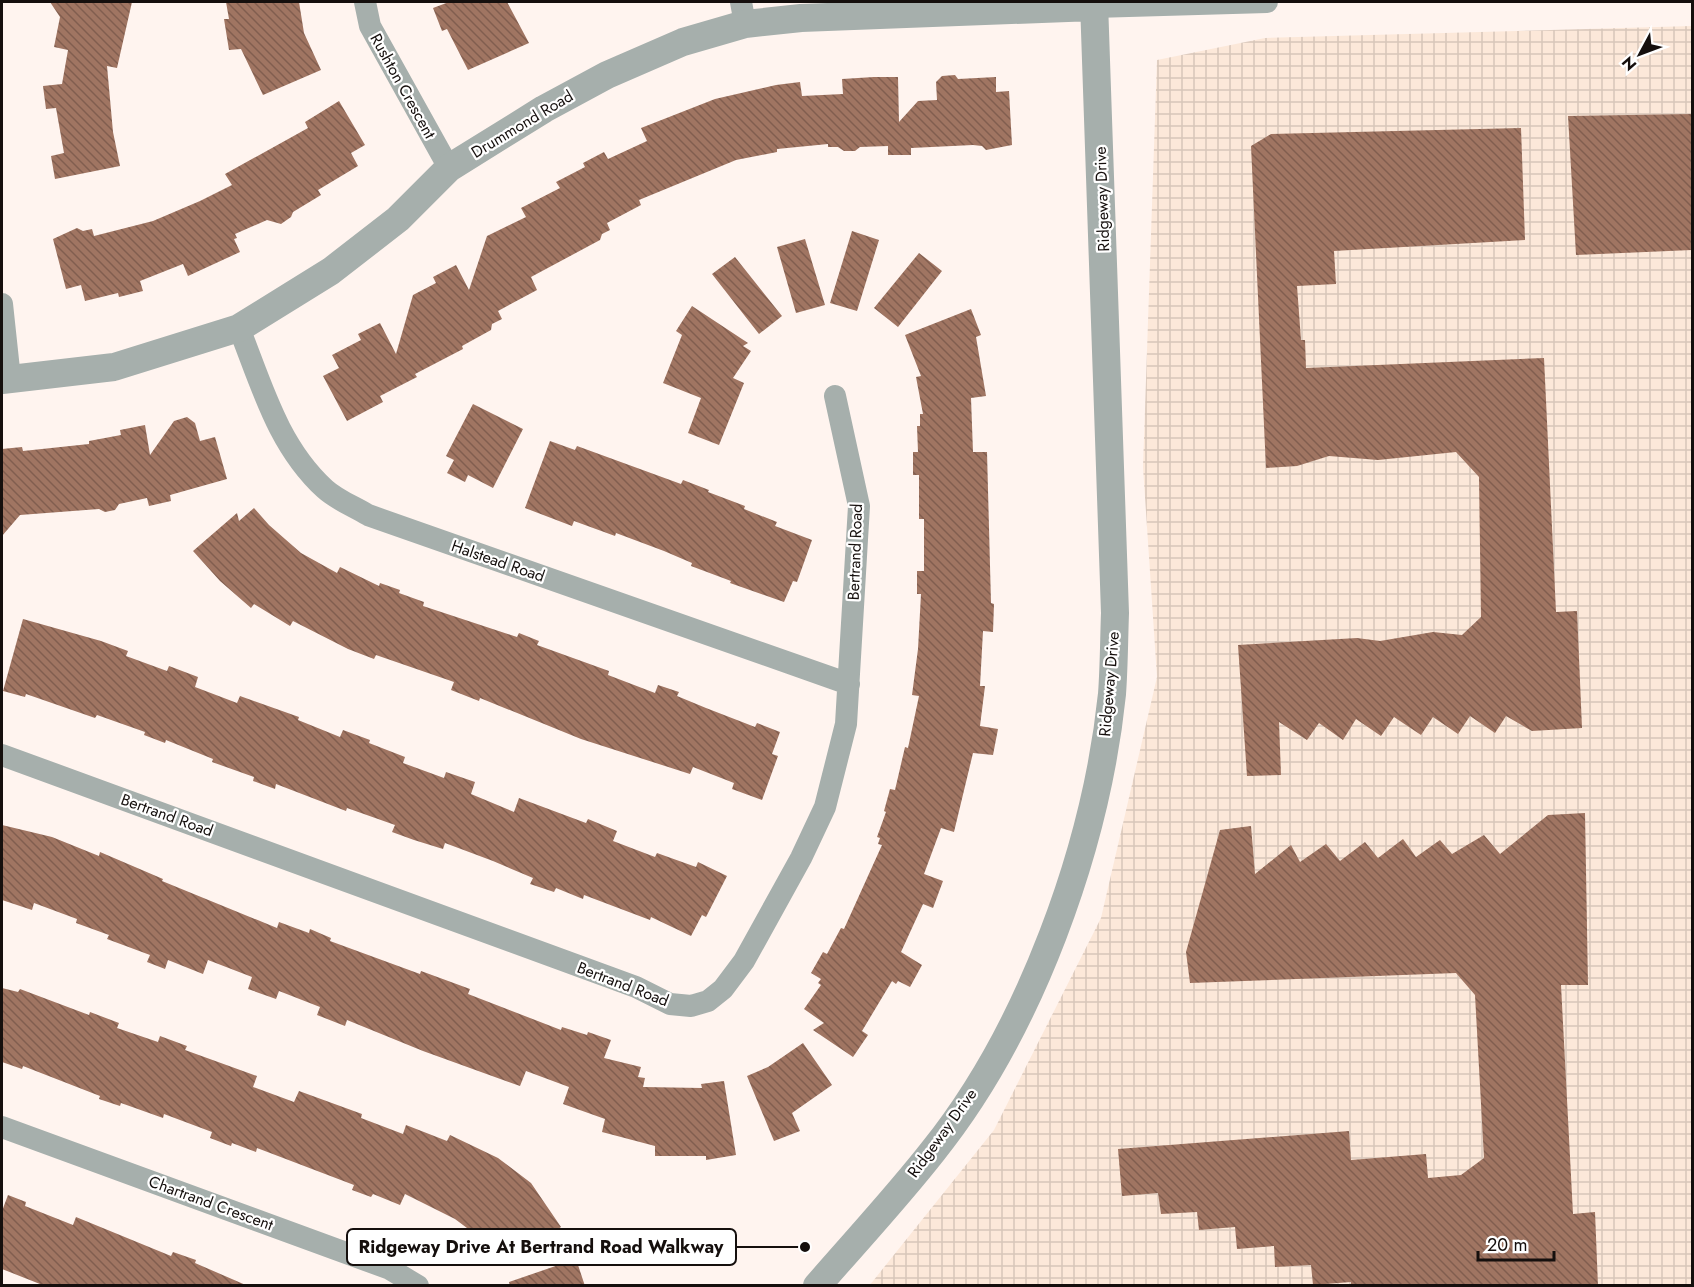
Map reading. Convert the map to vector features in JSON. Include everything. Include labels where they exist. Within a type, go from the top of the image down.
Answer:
[{"type":"street","name":"Rushton Crescent","points":[[365,2],[370,26],[449,168]]},
{"type":"street","points":[[1094,4],[1267,2]]},
{"type":"street","name":"Drummond Road","points":[[6,380],[114,367],[239,328],[331,272],[398,219],[449,168],[544,109],[607,75],[743,13],[863,14],[1094,4]]},
{"type":"street","name":"Ridgeway Drive","points":[[817,1286],[934,1150],[977,1086],[1006,1036],[1040,964],[1074,877],[1091,812],[1112,694],[1114,613],[1094,4]]},
{"type":"street","points":[[2,304],[6,380]]},
{"type":"street","name":"Halstead Road","points":[[239,328],[276,424],[298,462],[327,490],[368,515],[849,684]]},
{"type":"street","name":"Bertrand Road","points":[[2,755],[625,983],[670,1004],[692,1006],[708,1001],[723,989],[744,961],[801,858],[825,807],[846,724],[859,506],[835,396]]},
{"type":"street","name":"Chartrand Crescent","points":[[2,1127],[390,1269],[418,1286]]},
{"type":"shaded area","points":[[1692,26],[1692,1285],[869,1286],[994,1130],[1101,918],[1157,677],[1143,467],[1157,60],[1265,38]]},
{"type":"building","points":[[50,2],[132,2],[117,68],[107,66],[113,132],[120,166],[55,179],[51,156],[64,153],[56,108],[46,109],[43,86],[62,84],[68,50],[54,47],[60,17]]},
{"type":"building","points":[[226,2],[299,2],[304,33],[321,70],[263,95],[241,49],[229,50],[224,19],[229,19]]},
{"type":"building","points":[[449,2],[507,2],[529,43],[468,70],[447,29],[442,31],[433,8]]},
{"type":"building","points":[[955,75],[958,79],[996,77],[996,92],[1009,91],[1012,145],[986,150],[982,146],[973,145],[911,148],[911,155],[888,155],[888,146],[860,147],[855,151],[844,151],[838,147],[828,147],[828,144],[777,149],[777,152],[736,160],[639,200],[641,205],[607,223],[610,230],[602,234],[600,240],[531,277],[537,290],[498,311],[502,319],[492,324],[491,330],[462,346],[463,349],[415,374],[417,377],[380,396],[383,402],[347,421],[323,376],[339,368],[332,355],[361,340],[358,334],[380,323],[396,354],[413,295],[436,283],[433,277],[456,265],[469,290],[487,236],[526,217],[521,208],[560,188],[556,182],[585,167],[583,163],[604,152],[608,159],[647,141],[641,128],[715,99],[776,85],[800,82],[802,96],[843,94],[842,79],[874,77],[898,77],[899,122],[918,101],[937,100],[936,82],[942,76]]},
{"type":"building","points":[[339,101],[365,145],[351,153],[358,166],[318,190],[321,195],[293,212],[291,217],[281,224],[267,220],[235,234],[237,238],[234,239],[240,252],[188,276],[183,264],[140,281],[143,291],[119,297],[118,293],[85,301],[81,285],[66,289],[53,239],[77,228],[83,231],[92,229],[94,236],[153,221],[200,201],[232,185],[225,174],[308,128],[305,122]]},
{"type":"building","points":[[1692,114],[1692,250],[1576,255],[1568,116]]},
{"type":"building","points":[[1521,128],[1525,240],[1334,251],[1336,284],[1297,286],[1301,340],[1305,340],[1306,368],[1544,358],[1556,612],[1577,611],[1582,728],[1532,731],[1506,716],[1495,733],[1470,716],[1458,734],[1433,717],[1421,735],[1394,717],[1381,736],[1356,719],[1343,740],[1319,723],[1307,740],[1279,722],[1281,775],[1247,776],[1238,645],[1357,638],[1380,641],[1433,632],[1462,635],[1481,617],[1479,477],[1456,452],[1378,460],[1329,456],[1297,466],[1266,468],[1251,146],[1271,134]]},
{"type":"building","points":[[852,231],[879,240],[857,311],[830,303]]},
{"type":"building","points":[[805,239],[825,305],[796,313],[777,247]]},
{"type":"building","points":[[919,253],[942,271],[898,327],[874,308]]},
{"type":"building","points":[[735,257],[782,316],[759,334],[712,274]]},
{"type":"building","points":[[692,306],[748,343],[743,346],[751,351],[733,378],[744,383],[719,445],[688,433],[701,398],[663,383],[682,335],[676,331]]},
{"type":"building","points":[[971,309],[981,335],[976,337],[986,396],[971,398],[973,452],[987,452],[991,603],[994,604],[993,632],[983,631],[980,686],[985,686],[980,726],[998,729],[993,755],[973,753],[954,832],[941,828],[924,874],[943,881],[933,908],[923,904],[901,952],[922,965],[910,987],[898,981],[896,984],[892,981],[862,1031],[868,1035],[853,1057],[813,1030],[824,1023],[804,1009],[821,985],[818,983],[821,979],[811,973],[823,952],[827,954],[841,928],[844,929],[882,845],[878,844],[880,838],[877,837],[886,812],[884,811],[890,789],[895,790],[905,747],[908,748],[919,696],[912,695],[918,649],[921,594],[917,594],[917,571],[924,571],[924,519],[919,519],[919,475],[913,475],[913,452],[918,452],[917,426],[920,426],[920,414],[923,414],[916,377],[921,376],[905,335]]},
{"type":"building","points":[[473,404],[523,429],[493,488],[468,475],[465,482],[447,473],[454,460],[446,456]]},
{"type":"building","points":[[187,417],[195,423],[200,441],[215,437],[227,479],[170,495],[171,501],[149,506],[147,498],[119,504],[115,510],[105,512],[99,509],[20,515],[2,536],[2,449],[22,447],[23,451],[89,444],[89,441],[121,435],[120,430],[145,425],[150,455],[174,421]]},
{"type":"building","points":[[550,441],[575,450],[577,446],[681,484],[683,480],[777,522],[775,526],[812,540],[797,582],[793,581],[784,602],[730,583],[731,581],[691,566],[692,563],[616,533],[615,536],[574,521],[572,526],[525,508]]},
{"type":"building","points":[[254,508],[269,525],[301,553],[337,573],[340,567],[379,586],[380,583],[400,590],[399,593],[424,602],[423,606],[517,637],[519,633],[539,641],[537,645],[609,671],[608,675],[655,693],[658,685],[679,692],[677,696],[755,727],[757,723],[780,732],[772,754],[778,756],[762,800],[732,789],[734,783],[693,767],[690,774],[581,739],[480,698],[479,701],[451,690],[454,682],[376,655],[374,659],[348,649],[293,621],[290,626],[254,604],[251,608],[220,581],[193,551],[237,513],[239,521]]},
{"type":"building","points":[[23,619],[101,641],[128,651],[126,656],[167,671],[169,666],[198,677],[195,687],[237,703],[240,696],[299,717],[298,720],[340,737],[343,730],[370,740],[369,743],[405,757],[403,763],[444,778],[446,772],[475,782],[471,794],[514,812],[519,798],[586,823],[588,819],[617,831],[613,841],[655,857],[657,853],[696,867],[698,862],[727,876],[706,917],[702,915],[691,936],[651,917],[650,920],[584,895],[583,899],[556,888],[554,892],[530,884],[533,878],[493,861],[445,843],[443,849],[414,840],[392,832],[395,825],[347,808],[346,811],[276,784],[275,789],[253,781],[254,777],[212,762],[213,759],[166,740],[165,743],[144,735],[145,732],[97,715],[95,718],[26,694],[25,697],[3,691]]},
{"type":"building","points":[[1585,813],[1588,985],[1561,985],[1573,1214],[1595,1212],[1598,1286],[1351,1286],[1351,1282],[1313,1285],[1311,1265],[1275,1267],[1274,1246],[1237,1249],[1235,1227],[1199,1230],[1197,1212],[1161,1214],[1158,1193],[1122,1196],[1118,1149],[1349,1131],[1351,1160],[1426,1154],[1428,1178],[1461,1175],[1484,1158],[1475,995],[1456,973],[1190,983],[1186,952],[1220,830],[1251,826],[1255,874],[1291,845],[1300,862],[1326,844],[1340,861],[1365,842],[1378,858],[1403,839],[1416,857],[1440,840],[1452,854],[1484,835],[1500,854],[1548,815]]},
{"type":"building","points":[[2,825],[52,837],[99,856],[100,852],[163,879],[162,881],[277,928],[279,922],[309,933],[310,929],[331,938],[330,941],[420,974],[421,971],[470,989],[468,994],[561,1030],[562,1027],[587,1035],[588,1032],[611,1040],[604,1058],[641,1067],[638,1077],[645,1078],[643,1087],[702,1088],[701,1084],[724,1081],[736,1155],[706,1160],[706,1156],[655,1156],[655,1146],[602,1132],[605,1119],[563,1104],[569,1087],[526,1071],[520,1086],[423,1051],[347,1020],[345,1026],[317,1015],[320,1007],[279,991],[276,999],[248,989],[252,977],[208,960],[203,974],[168,960],[165,969],[147,962],[150,955],[107,939],[109,935],[76,923],[77,919],[34,903],[32,910],[2,900]]},
{"type":"building","points":[[2,988],[18,992],[20,989],[89,1015],[90,1012],[119,1023],[117,1028],[158,1042],[160,1036],[187,1046],[185,1050],[257,1076],[253,1087],[294,1102],[299,1091],[362,1114],[361,1118],[403,1134],[406,1125],[447,1141],[450,1135],[498,1158],[531,1183],[561,1227],[505,1266],[491,1246],[455,1219],[405,1194],[400,1205],[373,1194],[371,1197],[352,1190],[354,1185],[257,1148],[256,1152],[232,1143],[231,1146],[210,1138],[212,1132],[164,1114],[163,1118],[121,1103],[120,1106],[23,1066],[22,1069],[2,1062]]},
{"type":"building","points":[[803,1043],[832,1085],[792,1113],[800,1131],[774,1141],[747,1076],[768,1067]]},
{"type":"building","points":[[8,1195],[26,1202],[25,1206],[73,1225],[76,1217],[171,1256],[173,1252],[196,1260],[195,1263],[248,1286],[45,1286],[2,1269],[2,1211]]},
{"type":"building","points":[[576,1259],[585,1286],[510,1286],[509,1282]]},
{"type":"place","name":"Ridgeway Drive At Bertrand Road Walkway","points":[[805,1247]]}]
